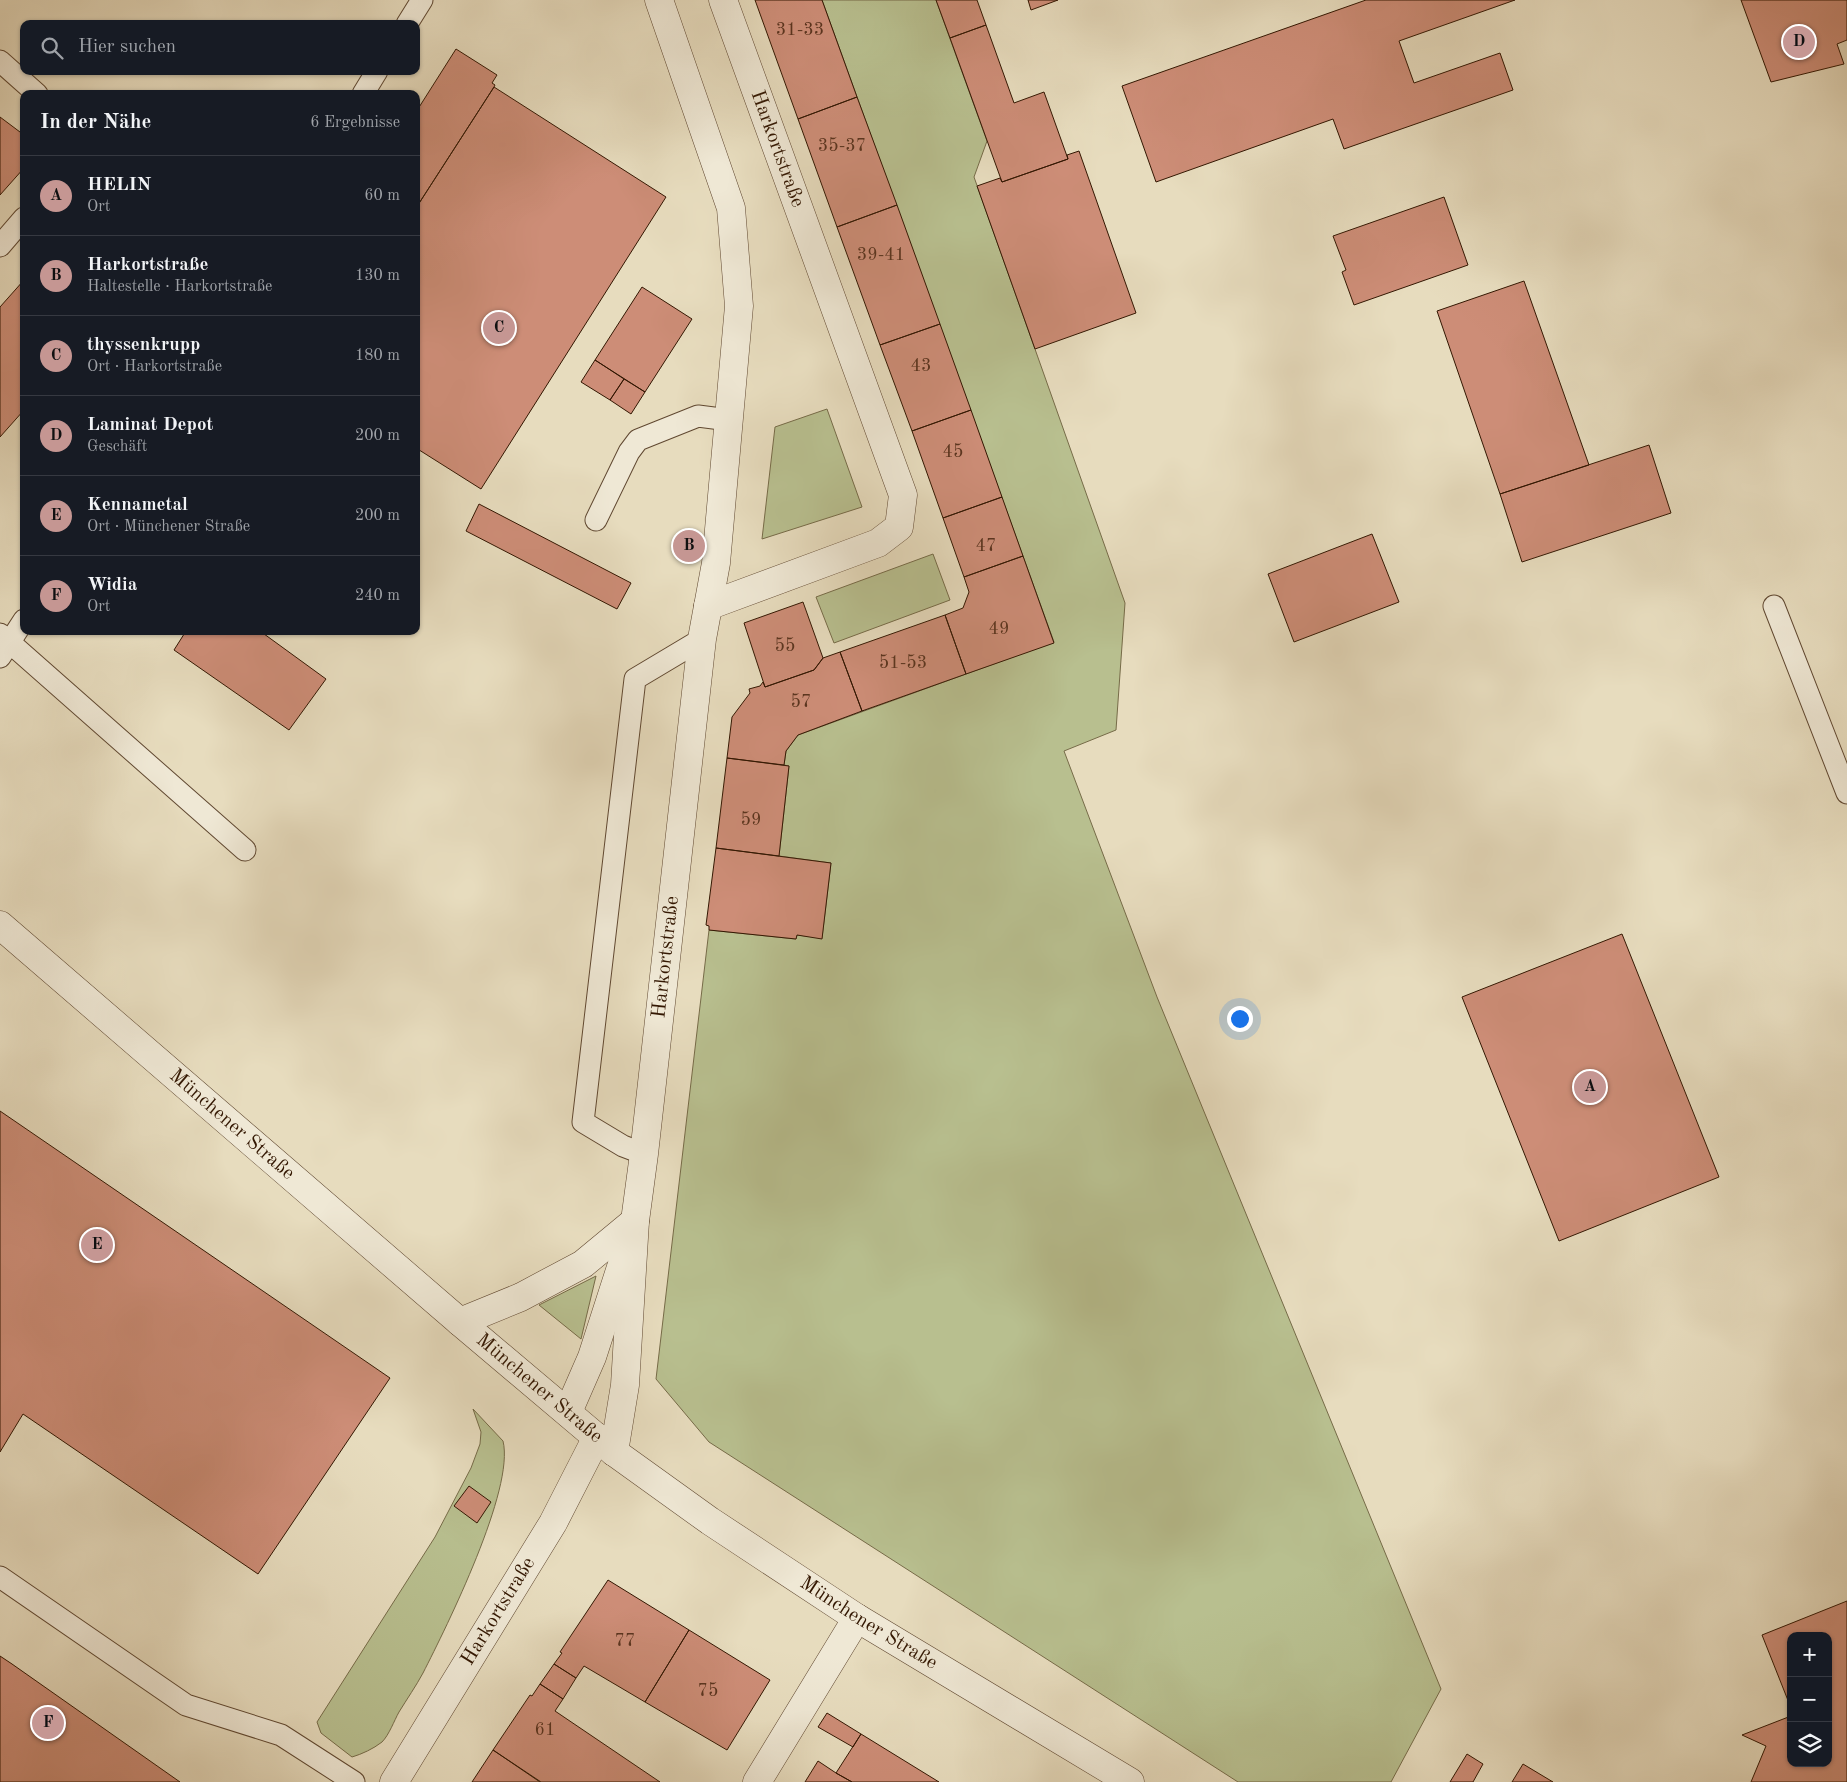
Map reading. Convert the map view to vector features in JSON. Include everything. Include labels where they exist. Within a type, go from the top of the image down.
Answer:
[{"type":"street","name":"Harkortstraße","points":[[394,1782],[553,1523],[606,1444],[625,1385],[635,1221],[702,639],[716,563],[739,306],[731,208],[659,0]]},
{"type":"street","name":"Harkortstraße","points":[[708,606],[878,543],[899,527],[904,495],[723,0]]},
{"type":"street","name":"Münchener Straße","points":[[0,925],[460,1322],[606,1444],[710,1521],[857,1618],[1130,1782]]},
{"type":"street","name":"Harkortstraße","points":[[568,1412],[592,1357],[635,1221]]},
{"type":"street","points":[[460,1322],[521,1297],[583,1264],[635,1221]]},
{"type":"street","points":[[757,1782],[857,1618]]},
{"type":"lane","points":[[410,20],[422,0]]},
{"type":"lane","points":[[0,61],[33,90]]},
{"type":"lane","points":[[365,90],[375,75]]},
{"type":"lane","points":[[0,246],[20,223]]},
{"type":"lane","points":[[596,520],[628,452],[638,440],[698,416],[729,420]]},
{"type":"lane","points":[[1774,606],[1847,793]]},
{"type":"lane","points":[[20,625],[3,644],[245,850]]},
{"type":"lane","points":[[644,1154],[623,1146],[583,1122],[635,679],[702,639]]},
{"type":"lane","points":[[0,1577],[186,1706],[281,1735],[354,1782]]},
{"type":"green space","points":[[822,0],[936,0],[987,141],[974,177],[1125,603],[1116,730],[1064,751],[1157,997],[1441,1689],[1391,1782],[1238,1782],[709,1442],[656,1379],[709,930],[796,939],[797,935],[822,938],[831,863],[779,856],[789,766],[784,765],[786,751],[798,735],[1054,642]]},
{"type":"green space","points":[[827,409],[862,507],[762,539],[775,427]]},
{"type":"green space","points":[[933,554],[950,600],[834,643],[816,597]]},
{"type":"green space","points":[[596,1276],[581,1339],[539,1305]]},
{"type":"green space","points":[[473,1409],[503,1441],[504,1463],[499,1491],[489,1523],[477,1557],[447,1624],[423,1673],[387,1736],[375,1747],[352,1757],[321,1733],[317,1722],[435,1537],[471,1468],[480,1444],[481,1432]]},
{"type":"building","points":[[755,0],[822,0],[857,97],[798,119]]},
{"type":"building","points":[[936,0],[977,0],[986,25],[950,38]]},
{"type":"building","points":[[1028,0],[1058,0],[1031,10]]},
{"type":"building","points":[[1366,0],[1515,0],[1399,41],[1414,83],[1500,53],[1513,90],[1344,149],[1333,119],[1156,182],[1122,86]]},
{"type":"building","points":[[1741,0],[1847,0],[1847,40],[1837,44],[1844,64],[1771,82]]},
{"type":"building","points":[[986,25],[1014,103],[1044,92],[1068,159],[1002,182],[950,38]]},
{"type":"building","points":[[456,49],[497,75],[492,83],[495,85],[420,202],[420,106]]},
{"type":"building","points":[[494,87],[666,197],[481,489],[420,451],[420,202]]},
{"type":"building","points":[[857,97],[897,205],[837,227],[798,119]]},
{"type":"building","points":[[0,117],[20,132],[20,172],[0,195]]},
{"type":"building","points":[[1079,151],[1136,313],[1035,349],[977,186],[1000,178],[1002,182],[1068,159],[1067,155]]},
{"type":"building","points":[[1444,197],[1468,265],[1354,305],[1342,272],[1346,270],[1333,236]]},
{"type":"building","points":[[897,205],[940,324],[880,345],[837,227]]},
{"type":"building","points":[[1524,281],[1589,465],[1500,494],[1437,311]]},
{"type":"building","points":[[20,284],[20,414],[0,437],[0,307]]},
{"type":"building","points":[[642,287],[692,319],[645,392],[595,360]]},
{"type":"building","points":[[940,324],[971,410],[912,431],[880,345]]},
{"type":"building","points":[[595,360],[624,379],[610,400],[581,382]]},
{"type":"building","points":[[624,379],[645,392],[631,414],[610,400]]},
{"type":"building","points":[[971,410],[1002,497],[943,518],[912,431]]},
{"type":"building","points":[[1649,445],[1671,513],[1522,562],[1500,494]]},
{"type":"building","points":[[1002,497],[1023,556],[964,577],[943,518]]},
{"type":"building","points":[[479,504],[631,583],[617,609],[466,531]]},
{"type":"building","points":[[1372,534],[1399,602],[1294,642],[1268,574]]},
{"type":"building","points":[[1023,556],[1054,643],[966,674],[945,615],[963,608],[969,592],[964,577]]},
{"type":"building","points":[[803,602],[823,658],[814,670],[765,687],[744,623]]},
{"type":"building","points":[[945,615],[966,674],[862,711],[840,652]]},
{"type":"building","points":[[183,635],[266,635],[326,679],[289,730],[174,650]]},
{"type":"building","points":[[840,652],[862,711],[798,735],[786,751],[784,765],[727,758],[732,717],[750,693],[749,689],[760,686],[763,682],[765,687],[814,670],[823,658]]},
{"type":"building","points":[[727,758],[789,766],[779,856],[716,848]]},
{"type":"building","points":[[716,848],[831,863],[822,939],[797,935],[796,939],[709,930],[709,926],[706,925]]},
{"type":"building","points":[[1622,934],[1719,1177],[1559,1241],[1462,997]]},
{"type":"building","points":[[0,1111],[390,1378],[258,1574],[23,1414],[0,1452]]},
{"type":"building","points":[[469,1486],[491,1502],[477,1523],[454,1506]]},
{"type":"building","points":[[608,1580],[689,1630],[645,1702],[584,1666],[576,1678],[554,1664]]},
{"type":"building","points":[[1847,1601],[1847,1782],[1751,1782],[1766,1746],[1742,1735],[1787,1718],[1787,1767],[1832,1767],[1832,1632],[1787,1632],[1787,1698],[1762,1635]]},
{"type":"building","points":[[689,1630],[770,1680],[727,1750],[645,1702]]},
{"type":"building","points":[[0,1656],[12,1664],[180,1782],[0,1782]]},
{"type":"building","points":[[554,1664],[576,1678],[563,1699],[540,1684]]},
{"type":"building","points":[[540,1684],[563,1699],[555,1711],[660,1782],[541,1782],[493,1750],[530,1695],[532,1696]]},
{"type":"building","points":[[827,1713],[861,1734],[853,1747],[818,1727]]},
{"type":"building","points":[[861,1734],[939,1782],[852,1782],[836,1773]]},
{"type":"building","points":[[493,1750],[540,1782],[472,1782]]},
{"type":"building","points":[[1467,1754],[1483,1764],[1473,1782],[1450,1782]]},
{"type":"building","points":[[818,1761],[836,1773],[852,1782],[805,1782]]},
{"type":"building","points":[[1523,1764],[1553,1782],[1512,1782]]},
{"type":"place","name":"Laminat Depot","points":[[1799,42]]},
{"type":"place","name":"thyssenkrupp","points":[[499,328]]},
{"type":"place","name":"Harkortstraße","points":[[689,546]]},
{"type":"place","name":"HELIN","points":[[1590,1087]]},
{"type":"place","name":"Kennametal","points":[[97,1245]]},
{"type":"place","name":"Widia","points":[[48,1723]]}]
